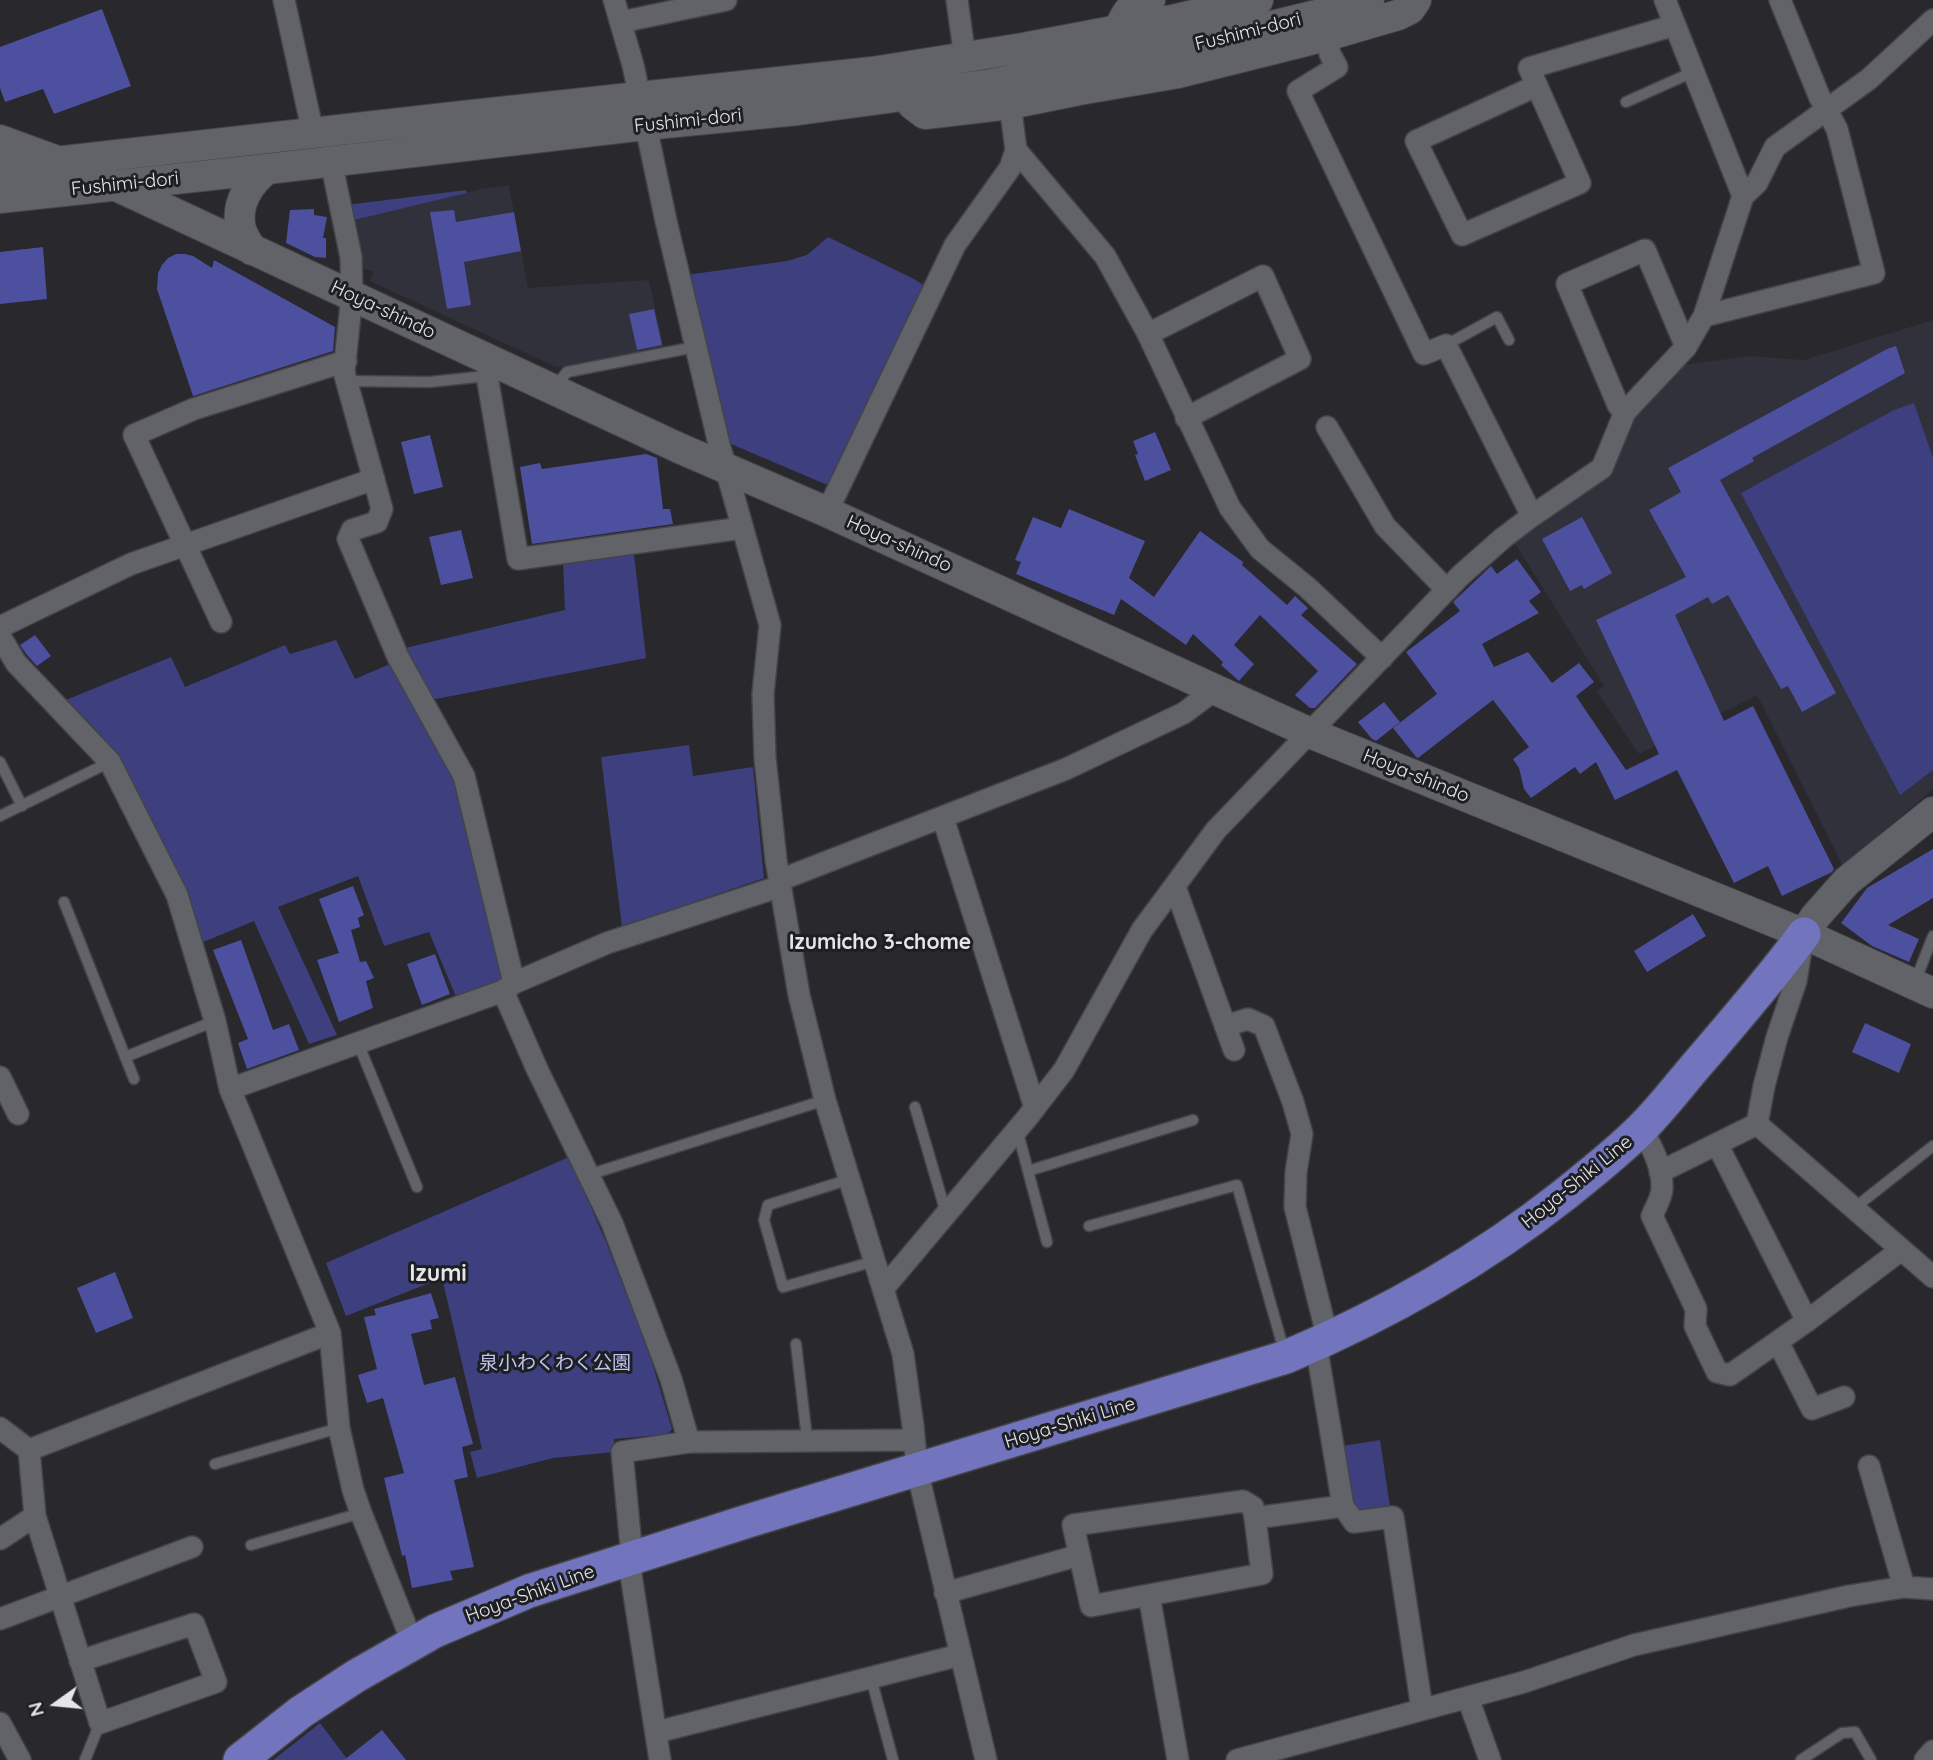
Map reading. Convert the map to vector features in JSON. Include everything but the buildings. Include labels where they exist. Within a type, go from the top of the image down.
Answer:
[{"type":"main road","points":[[1118,30],[1126,13],[1133,6],[1150,0]]},
{"type":"main road","name":"Fushimi-dori","points":[[0,198],[331,161],[965,58],[1118,30],[1258,0]]},
{"type":"main road","name":"Fushimi-dori","points":[[0,168],[313,133],[643,111],[798,110],[992,84],[1189,46],[1369,0]]},
{"type":"main road","points":[[908,95],[913,105],[925,114],[937,114],[1010,104],[1178,73],[1398,15],[1410,9],[1416,0]]},
{"type":"main road","name":"Hoya-shindo","points":[[0,140],[114,185],[352,295],[491,369],[553,390],[1311,733],[1804,934],[1923,989]]},
{"type":"main road","points":[[252,250],[240,225],[240,214],[250,185],[267,169]]},
{"type":"main road","points":[[1804,934],[1815,917],[1847,881],[1933,812]]},
{"type":"main road","name":"Hoya-Shiki Line","points":[[240,1760],[329,1693],[435,1631],[529,1591],[632,1558],[916,1455],[1286,1357],[1381,1314],[1434,1285],[1532,1220],[1641,1129],[1775,974],[1804,934]]},
{"type":"street","points":[[285,0],[313,133]]},
{"type":"street","points":[[614,0],[643,111],[725,469],[770,625],[763,694],[765,758],[780,883],[799,995],[825,1100],[903,1354],[916,1455],[945,1593],[986,1760]]},
{"type":"street","points":[[621,22],[726,0]]},
{"type":"street","points":[[957,0],[965,58]]},
{"type":"street","points":[[1665,0],[1744,196]]},
{"type":"street","points":[[1704,316],[1874,273],[1837,129],[1780,0]]},
{"type":"street","points":[[883,1289],[1064,1070],[1142,930],[1216,830],[1447,590],[1503,538],[1602,468],[1625,412],[1686,347],[1704,316],[1744,196],[1757,183],[1775,148],[1869,79],[1933,20]]},
{"type":"street","points":[[1536,86],[1416,141],[1462,235],[1580,183],[1529,68],[1675,25]]},
{"type":"street","points":[[1326,36],[1330,54],[1337,67],[1297,91],[1424,354],[1446,345],[1532,516]]},
{"type":"street","points":[[827,512],[955,245],[1010,168],[1016,150],[1010,104]]},
{"type":"street","points":[[1016,150],[1105,256],[1148,334],[1230,508],[1260,549],[1308,588],[1381,657]]},
{"type":"street","points":[[331,161],[351,257],[352,295],[346,371],[382,509],[377,522],[352,530],[348,539],[398,657],[464,776],[509,987],[537,1069],[612,1223],[671,1379],[689,1442]]},
{"type":"street","points":[[1625,412],[1618,405],[1567,284],[1645,250],[1686,347]]},
{"type":"street","points":[[1148,334],[1263,276],[1300,359],[1186,418]]},
{"type":"street","points":[[491,369],[518,559],[742,527]]},
{"type":"street","points":[[220,622],[134,435],[194,409],[346,371]]},
{"type":"street","points":[[1326,427],[1385,526],[1447,590]]},
{"type":"street","points":[[0,626],[131,565],[374,480]]},
{"type":"street","points":[[0,636],[16,663],[110,762],[177,895],[215,1021],[230,1089],[330,1333],[339,1428],[353,1490],[413,1644]]},
{"type":"street","points":[[230,1089],[509,987],[607,943],[780,883],[1066,769],[1184,713],[1216,689]]},
{"type":"street","points":[[943,818],[1035,1108]]},
{"type":"street","points":[[1175,887],[1234,1050]]},
{"type":"street","points":[[1757,1124],[1777,1037],[1796,981],[1804,934]]},
{"type":"street","points":[[1225,1026],[1248,1019],[1264,1026],[1293,1102],[1302,1134],[1296,1172],[1295,1207],[1322,1341],[1343,1506],[1353,1522],[1393,1517],[1422,1709]]},
{"type":"street","points":[[0,1077],[18,1114]]},
{"type":"street","points":[[1660,1172],[1757,1124]]},
{"type":"street","points":[[1757,1124],[1933,1277]]},
{"type":"street","points":[[1641,1129],[1652,1146],[1660,1172],[1662,1191],[1652,1216],[1696,1309],[1695,1326],[1717,1372],[1730,1375],[1808,1321],[1901,1250]]},
{"type":"street","points":[[1717,1144],[1808,1321]]},
{"type":"street","points":[[29,1450],[330,1333]]},
{"type":"street","points":[[1779,1342],[1812,1409],[1844,1396]]},
{"type":"street","points":[[0,1428],[29,1450],[35,1516],[59,1596],[100,1723],[216,1682],[194,1624],[80,1661]]},
{"type":"street","points":[[660,1760],[631,1575],[632,1558],[622,1452],[689,1442],[806,1441],[916,1455]]},
{"type":"street","points":[[1869,1466],[1904,1587]]},
{"type":"street","points":[[1243,1500],[1253,1507],[1262,1574],[1091,1606],[1080,1555],[1073,1525],[1243,1500]]},
{"type":"street","points":[[1255,1518],[1343,1506]]},
{"type":"street","points":[[0,1539],[35,1516]]},
{"type":"street","points":[[0,1619],[192,1547]]},
{"type":"street","points":[[945,1593],[1080,1555]]},
{"type":"street","points":[[1237,1760],[1524,1682],[1634,1645],[1849,1596],[1904,1587],[1933,1589]]},
{"type":"street","points":[[1149,1595],[1178,1760]]},
{"type":"street","points":[[657,1732],[960,1655]]},
{"type":"street","points":[[1468,1698],[1490,1760]]},
{"type":"street","points":[[0,1723],[20,1760]]},
{"type":"street","points":[[1925,1760],[1933,1751]]},
{"type":"lane","points":[[1626,102],[1693,72]]},
{"type":"lane","points":[[1446,345],[1497,317],[1509,340]]},
{"type":"lane","points":[[553,390],[568,372],[695,347]]},
{"type":"lane","points":[[346,371],[429,382],[491,369]]},
{"type":"lane","points":[[0,762],[22,806]]},
{"type":"lane","points":[[0,816],[110,762]]},
{"type":"lane","points":[[64,902],[134,1079]]},
{"type":"lane","points":[[1923,989],[1933,936]]},
{"type":"lane","points":[[125,1057],[215,1021]]},
{"type":"lane","points":[[358,1043],[417,1187]]},
{"type":"lane","points":[[588,1174],[825,1100]]},
{"type":"lane","points":[[915,1107],[946,1213]]},
{"type":"lane","points":[[1028,1171],[1193,1121]]},
{"type":"lane","points":[[1017,1129],[1047,1242]]},
{"type":"lane","points":[[1853,1209],[1933,1146]]},
{"type":"lane","points":[[850,1179],[768,1205],[764,1220],[783,1287],[875,1261]]},
{"type":"lane","points":[[1089,1226],[1237,1185],[1286,1357]]},
{"type":"lane","points":[[796,1344],[806,1441]]},
{"type":"lane","points":[[215,1464],[339,1428]]},
{"type":"lane","points":[[251,1545],[360,1513]]},
{"type":"lane","points":[[871,1678],[893,1760]]},
{"type":"lane","points":[[85,1760],[100,1723]]},
{"type":"lane","points":[[1801,1760],[1842,1733],[1855,1732],[1871,1760]]},
{"type":"shaded area","points":[[509,185],[528,288],[649,280],[664,349],[556,367],[370,281],[374,272],[360,267],[350,221],[481,189]]},
{"type":"shaded area","points":[[1933,320],[1933,789],[1843,866],[1757,695],[1639,754],[1597,691],[1604,686],[1515,543],[1602,482],[1629,418],[1682,365],[1750,356],[1804,360]]},
{"type":"green space","points":[[466,190],[467,193],[350,221],[346,205]]},
{"type":"green space","points":[[828,237],[928,288],[832,487],[724,441],[686,275],[787,261],[807,255]]},
{"type":"green space","points":[[1914,403],[1933,458],[1933,770],[1900,795],[1741,493],[1892,411]]},
{"type":"green space","points":[[634,554],[646,658],[431,700],[405,648],[565,610],[563,563]]},
{"type":"green space","points":[[336,640],[355,679],[390,664],[457,782],[505,973],[497,985],[457,999],[429,932],[384,946],[358,876],[278,907],[337,1035],[309,1044],[254,921],[201,943],[179,886],[61,702],[171,657],[185,687],[285,645],[290,654]]},
{"type":"green space","points":[[689,745],[693,776],[753,767],[764,878],[622,927],[601,757]]},
{"type":"green space","name":"泉小わくわく公園","points":[[569,1157],[648,1349],[672,1429],[668,1434],[614,1439],[614,1452],[553,1458],[477,1478],[470,1452],[482,1449],[442,1278],[346,1316],[326,1263]]},
{"type":"green space","points":[[1380,1440],[1390,1507],[1360,1512],[1351,1503],[1342,1446]]},
{"type":"green space","points":[[320,1723],[348,1760],[273,1760]]},
{"type":"district","name":"Izumicho 3-chome","points":[[880,943]]},
{"type":"district","name":"Izumi","points":[[438,1274]]}]
